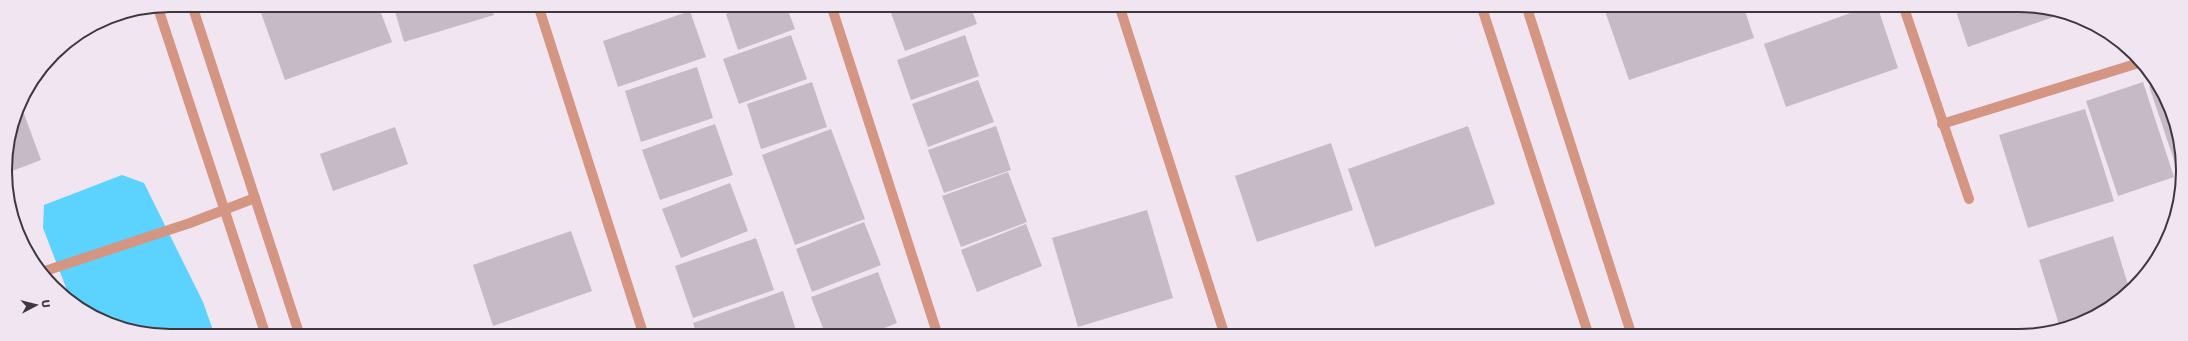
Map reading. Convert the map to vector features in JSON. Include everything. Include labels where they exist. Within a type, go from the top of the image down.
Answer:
[{"type":"street","points":[[159,12],[264,329]]},
{"type":"street","points":[[194,12],[298,329]]},
{"type":"street","points":[[540,12],[642,329]]},
{"type":"street","points":[[833,12],[936,329]]},
{"type":"street","points":[[1121,12],[1223,329]]},
{"type":"street","points":[[1483,12],[1587,329]]},
{"type":"street","points":[[1528,12],[1630,329]]},
{"type":"street","points":[[1905,12],[1942,124],[1969,199]]},
{"type":"street","points":[[1942,124],[2135,64]]},
{"type":"street","points":[[47,270],[190,224],[224,209],[255,198]]},
{"type":"water","points":[[122,175],[144,183],[203,302],[213,329],[160,329],[129,324],[100,313],[82,302],[67,291],[43,228],[44,205]]},
{"type":"building","points":[[261,12],[381,12],[392,42],[285,80]]},
{"type":"building","points":[[395,12],[493,12],[494,15],[404,42]]},
{"type":"building","points":[[690,12],[706,57],[618,87],[603,41]]},
{"type":"building","points":[[731,12],[789,12],[795,29],[738,50],[726,14]]},
{"type":"building","points":[[891,12],[973,12],[977,24],[905,51]]},
{"type":"building","points":[[1605,12],[1745,12],[1754,38],[1629,80]]},
{"type":"building","points":[[1853,12],[1879,12],[1898,68],[1786,107],[1764,44]]},
{"type":"building","points":[[1956,12],[2028,12],[2055,16],[1968,47]]},
{"type":"building","points":[[791,35],[807,79],[739,104],[723,59]]},
{"type":"building","points":[[965,35],[979,76],[911,100],[897,60]]},
{"type":"building","points":[[697,67],[713,118],[641,142],[625,91]]},
{"type":"building","points":[[978,80],[994,122],[928,147],[912,104]]},
{"type":"building","points":[[812,82],[827,127],[761,149],[747,104]]},
{"type":"building","points":[[2143,82],[2174,177],[2118,196],[2086,101]]},
{"type":"building","points":[[2151,85],[2155,91],[2168,120],[2175,150],[2176,166],[2149,86]]},
{"type":"building","points":[[2085,109],[2114,201],[2028,228],[1999,135]]},
{"type":"building","points":[[23,112],[41,160],[12,171],[13,150],[17,129]]},
{"type":"building","points":[[715,124],[733,175],[660,200],[642,150]]},
{"type":"building","points":[[996,126],[1011,170],[944,193],[928,150]]},
{"type":"building","points":[[1468,126],[1495,204],[1375,247],[1348,169]]},
{"type":"building","points":[[395,127],[408,164],[333,191],[320,154]]},
{"type":"building","points":[[831,129],[865,219],[795,245],[762,155]]},
{"type":"building","points":[[1331,143],[1353,210],[1257,242],[1235,176]]},
{"type":"building","points":[[1008,172],[1027,222],[961,247],[942,196]]},
{"type":"building","points":[[730,183],[748,231],[681,258],[662,209]]},
{"type":"building","points":[[1147,210],[1173,298],[1078,327],[1052,238]]},
{"type":"building","points":[[864,222],[881,265],[812,292],[796,249]]},
{"type":"building","points":[[1026,224],[1042,266],[977,292],[961,250]]},
{"type":"building","points":[[571,231],[592,291],[493,326],[473,265]]},
{"type":"building","points":[[2113,236],[2128,285],[2097,308],[2059,324],[2039,260]]},
{"type":"building","points":[[756,238],[774,290],[693,318],[675,266]]},
{"type":"building","points":[[878,272],[897,323],[882,329],[823,329],[811,297]]},
{"type":"building","points":[[783,291],[796,329],[695,329],[693,323]]}]
